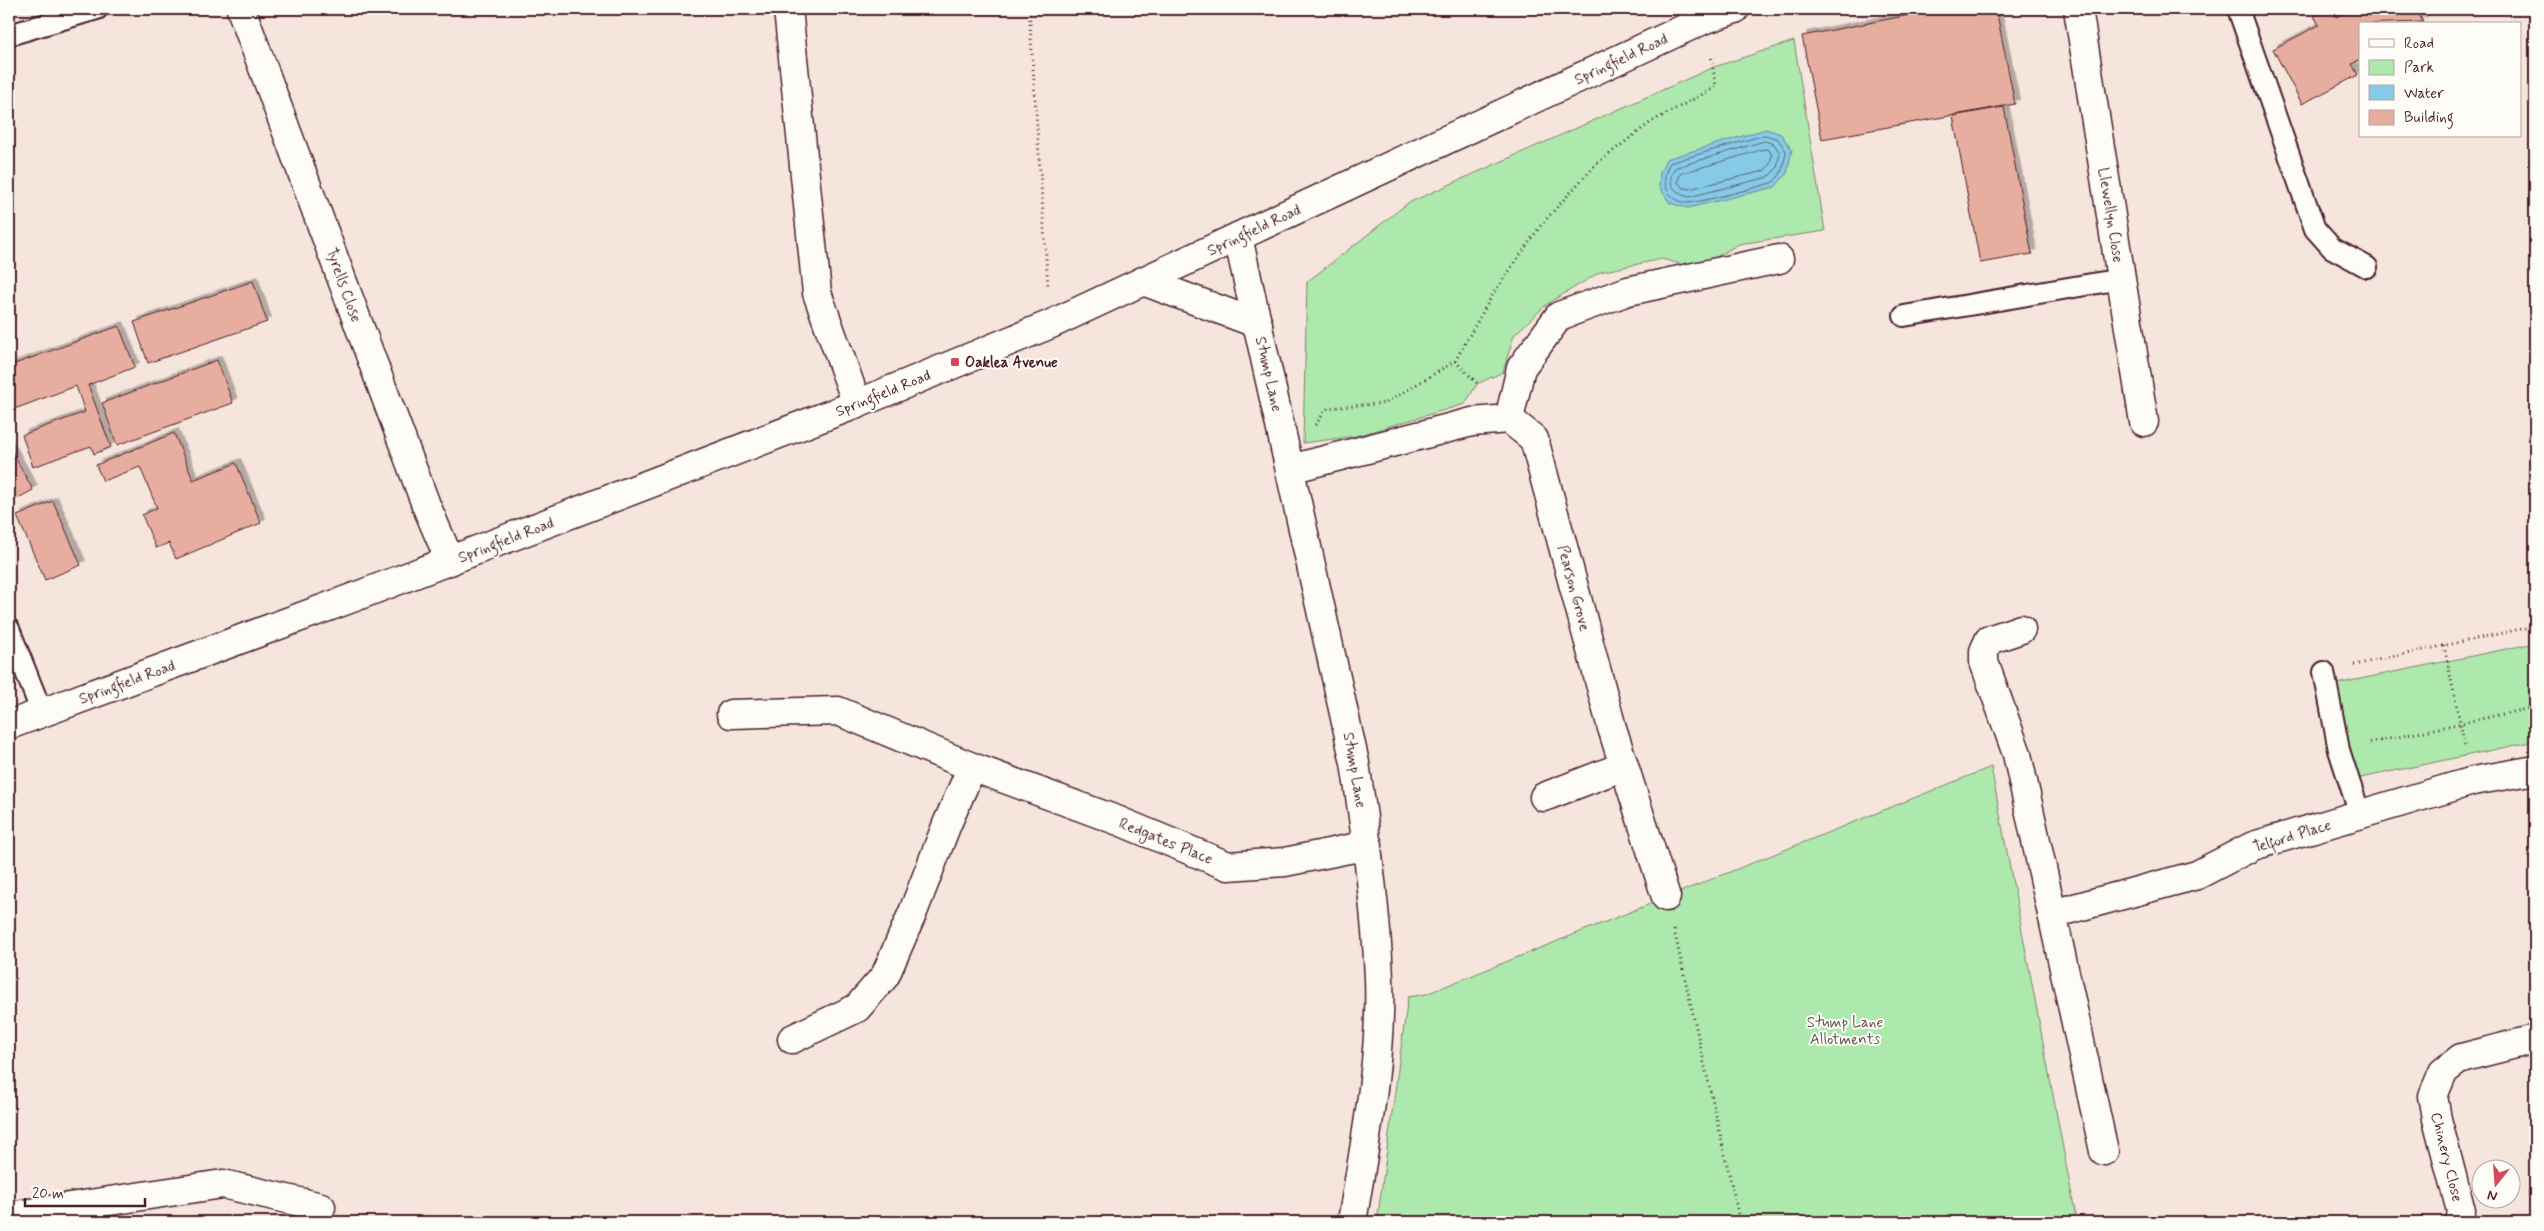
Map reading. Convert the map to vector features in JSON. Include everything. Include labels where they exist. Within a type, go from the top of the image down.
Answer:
[{"type":"street","name":"Tyrells Close","points":[[241,9],[426,505],[450,561]]},
{"type":"street","points":[[788,9],[817,294],[857,404]]},
{"type":"street","name":"Springfield Road","points":[[9,725],[450,561],[857,404],[1051,324],[1238,237],[1700,14],[1736,9]]},
{"type":"street","name":"Llewellyn Close","points":[[2078,9],[2144,422]]},
{"type":"street","name":"Stump Lane","points":[[1238,237],[1356,763],[1368,846],[1379,979],[1370,1117],[1352,1222]]},
{"type":"street","points":[[1290,469],[1472,422],[1509,419],[1521,368],[1559,316],[1628,291],[1779,259]]},
{"type":"street","name":"Stump Lane","points":[[1143,281],[1258,324]]},
{"type":"street","name":"Pearson Grove","points":[[1509,419],[1534,439],[1624,766],[1666,897]]},
{"type":"street","points":[[2021,629],[1989,640],[1984,651],[1984,662],[2017,754],[2104,1151]]},
{"type":"street","name":"Redgates Place","points":[[731,714],[838,711],[972,766],[1119,821],[1228,866],[1285,862],[1368,846]]},
{"type":"street","points":[[792,1039],[857,1008],[885,976],[972,766]]},
{"type":"street","points":[[1544,797],[1624,766]]},
{"type":"street","name":"Telford Place","points":[[2052,914],[2197,875],[2253,846],[2472,781],[2535,770]]},
{"type":"street","name":"Chinery Close","points":[[2459,1222],[2461,1211],[2437,1119],[2434,1096],[2443,1072],[2461,1058],[2535,1039]]},
{"type":"street","points":[[9,1216],[223,1184],[321,1207]]},
{"type":"lane","points":[[9,35],[97,9]]},
{"type":"lane","points":[[2238,9],[2315,229],[2332,248],[2367,267]]},
{"type":"lane","points":[[1904,316],[2121,279]]},
{"type":"lane","points":[[9,630],[42,713]]},
{"type":"lane","points":[[2324,672],[2339,750],[2360,815]]},
{"type":"path","points":[[1029,9],[1051,324]]},
{"type":"path","points":[[1290,469],[1303,444],[1328,408],[1386,403],[1455,361],[1493,294],[1541,225],[1596,164],[1651,122],[1716,87],[1700,14]]},
{"type":"path","points":[[2324,672],[2535,626]]},
{"type":"path","points":[[2444,646],[2472,781]]},
{"type":"path","points":[[2339,750],[2535,707]]},
{"type":"path","points":[[1666,897],[1740,1222]]},
{"type":"green space","points":[[1794,41],[1825,231],[1739,244],[1713,259],[1687,266],[1662,259],[1600,272],[1547,304],[1514,335],[1503,372],[1477,384],[1465,404],[1356,436],[1303,443],[1307,282],[1408,203],[1714,67]]},
{"type":"green space","points":[[2535,643],[2535,741],[2356,779],[2336,684]]},
{"type":"green space","name":"Stump Lane Allotments","points":[[1991,767],[2077,1222],[1377,1222],[1408,997],[1426,994]]},
{"type":"water","points":[[1766,129],[1781,134],[1792,150],[1787,173],[1775,187],[1688,208],[1670,203],[1659,187],[1660,173],[1666,159]]},
{"type":"building","points":[[1940,9],[1996,9],[2015,104],[1822,139],[1802,36]]},
{"type":"building","points":[[2328,9],[2331,9],[2336,17],[2352,9],[2416,9],[2423,22],[2359,22],[2359,60],[2352,64],[2358,75],[2302,104],[2273,49],[2319,25],[2314,16]]},
{"type":"building","points":[[2004,107],[2032,254],[1980,263],[1953,116]]},
{"type":"building","points":[[253,281],[267,322],[148,363],[134,322]]},
{"type":"building","points":[[119,326],[135,367],[88,385],[111,447],[94,454],[91,446],[33,467],[22,435],[85,412],[76,386],[9,411],[9,366]]},
{"type":"building","points":[[217,360],[233,403],[117,445],[102,403]]},
{"type":"building","points":[[174,433],[193,480],[236,463],[261,523],[176,559],[169,543],[156,548],[142,515],[157,508],[140,467],[103,481],[96,465]]},
{"type":"building","points":[[9,446],[33,490],[9,503]]},
{"type":"building","points":[[53,501],[81,565],[45,580],[17,516]]},
{"type":"place","name":"Oaklea Avenue","points":[[955,362]]}]
